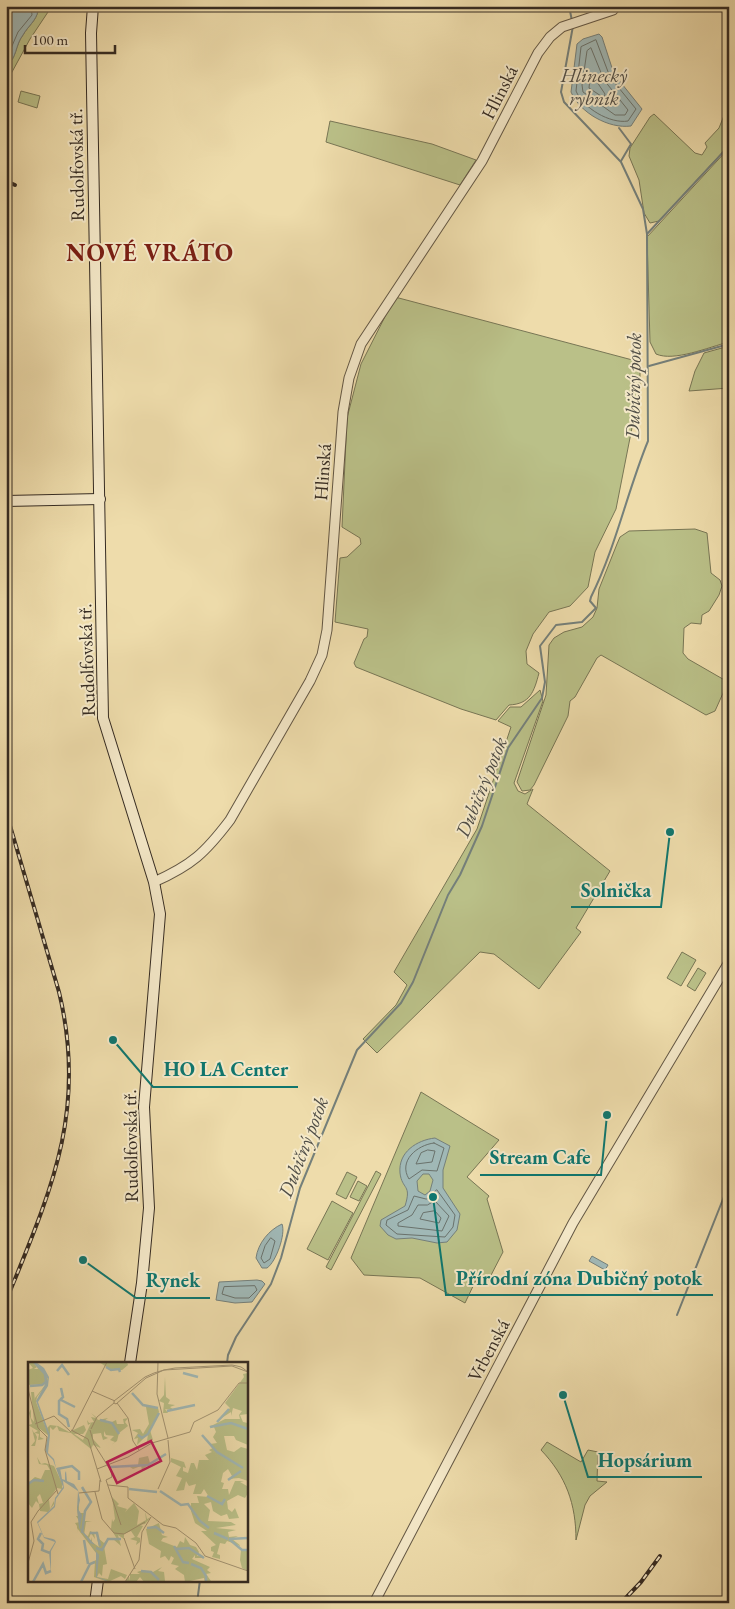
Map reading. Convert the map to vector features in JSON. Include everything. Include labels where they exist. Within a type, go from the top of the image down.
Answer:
[{"type":"main road","name":"Rudolfovská tř.","points":[[93,6],[91,33],[103,718],[154,882],[160,914],[144,1107],[149,1208],[142,1283],[130,1362]]},
{"type":"main road","points":[[6,501],[100,499]]},
{"type":"main road","points":[[95,1603],[98,1582]]},
{"type":"street","name":"Hlinská","points":[[154,882],[184,868],[213,844],[230,820],[317,667],[327,630],[342,412],[349,378],[361,344],[482,161],[538,53],[555,32],[573,22],[613,10],[616,6]]},
{"type":"street","name":"Vrbenská","points":[[374,1603],[573,1223],[729,962]]},
{"type":"green space","points":[[35,6],[52,6],[30,39],[6,83],[6,66],[12,60],[20,39],[36,18],[38,11]]},
{"type":"green space","points":[[21,91],[40,96],[37,108],[18,102]]},
{"type":"green space","points":[[729,103],[729,145],[659,221],[650,223],[644,213],[639,180],[629,156],[630,148],[650,117],[654,114],[695,153],[702,155],[707,147],[705,143],[719,128]]},
{"type":"green space","points":[[330,121],[432,144],[476,160],[460,185],[326,142]]},
{"type":"green space","points":[[729,148],[729,342],[682,355],[663,356],[656,354],[650,342],[647,237]]},
{"type":"green space","points":[[395,297],[640,362],[640,387],[616,509],[595,552],[588,587],[570,606],[549,612],[533,634],[526,651],[527,664],[539,673],[533,691],[522,702],[509,705],[496,720],[461,709],[356,667],[354,663],[364,639],[367,637],[368,629],[335,622],[340,558],[347,557],[361,544],[360,538],[342,527],[347,418],[361,364]]},
{"type":"green space","points":[[729,346],[729,388],[689,391],[695,371],[704,353]]},
{"type":"green space","points":[[695,529],[707,533],[711,573],[720,580],[722,586],[709,611],[702,615],[701,624],[691,623],[684,628],[683,653],[688,659],[728,682],[715,711],[706,715],[601,655],[597,658],[575,697],[570,701],[568,716],[534,785],[530,790],[522,791],[517,782],[546,695],[549,645],[554,638],[564,632],[582,627],[593,617],[597,608],[599,589],[620,537],[629,531]]},
{"type":"green space","points":[[540,690],[543,701],[514,783],[518,791],[525,794],[533,789],[527,804],[610,871],[576,928],[581,932],[539,989],[494,954],[480,952],[377,1053],[363,1039],[396,1005],[407,985],[394,972],[477,829],[511,727],[498,721],[510,707],[521,707]]},
{"type":"green space","points":[[682,952],[696,960],[681,986],[667,978]]},
{"type":"green space","points":[[698,968],[706,973],[695,991],[687,986]]},
{"type":"green space","points":[[421,1092],[499,1140],[467,1177],[489,1196],[487,1199],[503,1252],[488,1281],[476,1280],[465,1303],[420,1278],[364,1275],[351,1258]]},
{"type":"green space","points":[[376,1171],[381,1174],[331,1270],[326,1267]]},
{"type":"green space","points":[[347,1172],[357,1177],[346,1199],[336,1194]]},
{"type":"green space","points":[[358,1181],[367,1186],[359,1201],[350,1197]]},
{"type":"green space","points":[[332,1201],[353,1213],[328,1260],[307,1249]]},
{"type":"green space","points":[[547,1442],[581,1462],[588,1450],[598,1452],[597,1481],[607,1482],[590,1496],[585,1505],[576,1540],[574,1514],[568,1491],[557,1470],[541,1450]]},
{"type":"water","points":[[6,6],[35,6],[38,11],[34,21],[20,39],[12,60],[6,66]]},
{"type":"water","name":"Hlinecký rybník","points":[[599,34],[602,37],[614,74],[642,109],[631,126],[614,125],[596,118],[581,107],[571,92],[577,44],[583,39]]},
{"type":"water","points":[[435,1138],[450,1146],[443,1170],[443,1188],[460,1214],[457,1230],[447,1242],[437,1243],[412,1238],[396,1239],[388,1235],[380,1226],[381,1220],[405,1206],[407,1190],[400,1173],[402,1159],[405,1153],[415,1144]],"holes":[[[423,1174],[429,1174],[433,1180],[430,1191],[425,1195],[418,1191],[417,1181]]]},
{"type":"water","points":[[282,1224],[283,1234],[277,1254],[267,1268],[262,1268],[256,1258],[259,1247],[269,1233]]},
{"type":"water","points":[[592,1256],[608,1265],[605,1270],[589,1261]]},
{"type":"water","points":[[257,1280],[265,1284],[252,1302],[235,1303],[216,1300],[219,1282]]},
{"type":"waterway","name":"Dubičný potok","points":[[569,6],[572,21]]},
{"type":"waterway","name":"Dubičný potok","points":[[227,1362],[228,1355],[236,1337],[271,1284],[281,1258],[300,1188],[357,1050],[401,1003],[413,982],[448,895],[460,875],[482,826],[508,748],[542,698],[545,682],[540,646],[556,625],[582,622],[596,608],[590,601],[591,597],[608,559],[648,441],[647,234],[643,209],[621,162],[564,102],[561,92],[573,26]]},
{"type":"waterway","points":[[619,128],[631,144],[621,161]]},
{"type":"waterway","points":[[647,234],[729,146]]},
{"type":"waterway","points":[[649,366],[729,344]]},
{"type":"waterway","points":[[677,1315],[729,1184]]},
{"type":"waterway","name":"Dubičný potok","points":[[197,1603],[200,1582]]},
{"type":"railway","points":[[6,181],[15,185]]},
{"type":"railway","points":[[6,812],[59,992],[67,1035],[69,1076],[67,1114],[60,1151],[50,1187],[6,1301]]},
{"type":"railway","points":[[621,1603],[641,1582],[660,1556]]},
{"type":"place","name":"Solnička","points":[[670,832]]},
{"type":"place","name":"HO LA Center","points":[[113,1040]]},
{"type":"place","name":"Stream Cafe","points":[[607,1115]]},
{"type":"place","name":"Přírodní zóna Dubičný potok","points":[[433,1197]]},
{"type":"place","name":"Rynek","points":[[83,1260]]},
{"type":"place","name":"Hopsárium","points":[[563,1395]]},
{"type":"district","name":"NOVÉ VRÁTO","points":[[150,253]]}]
